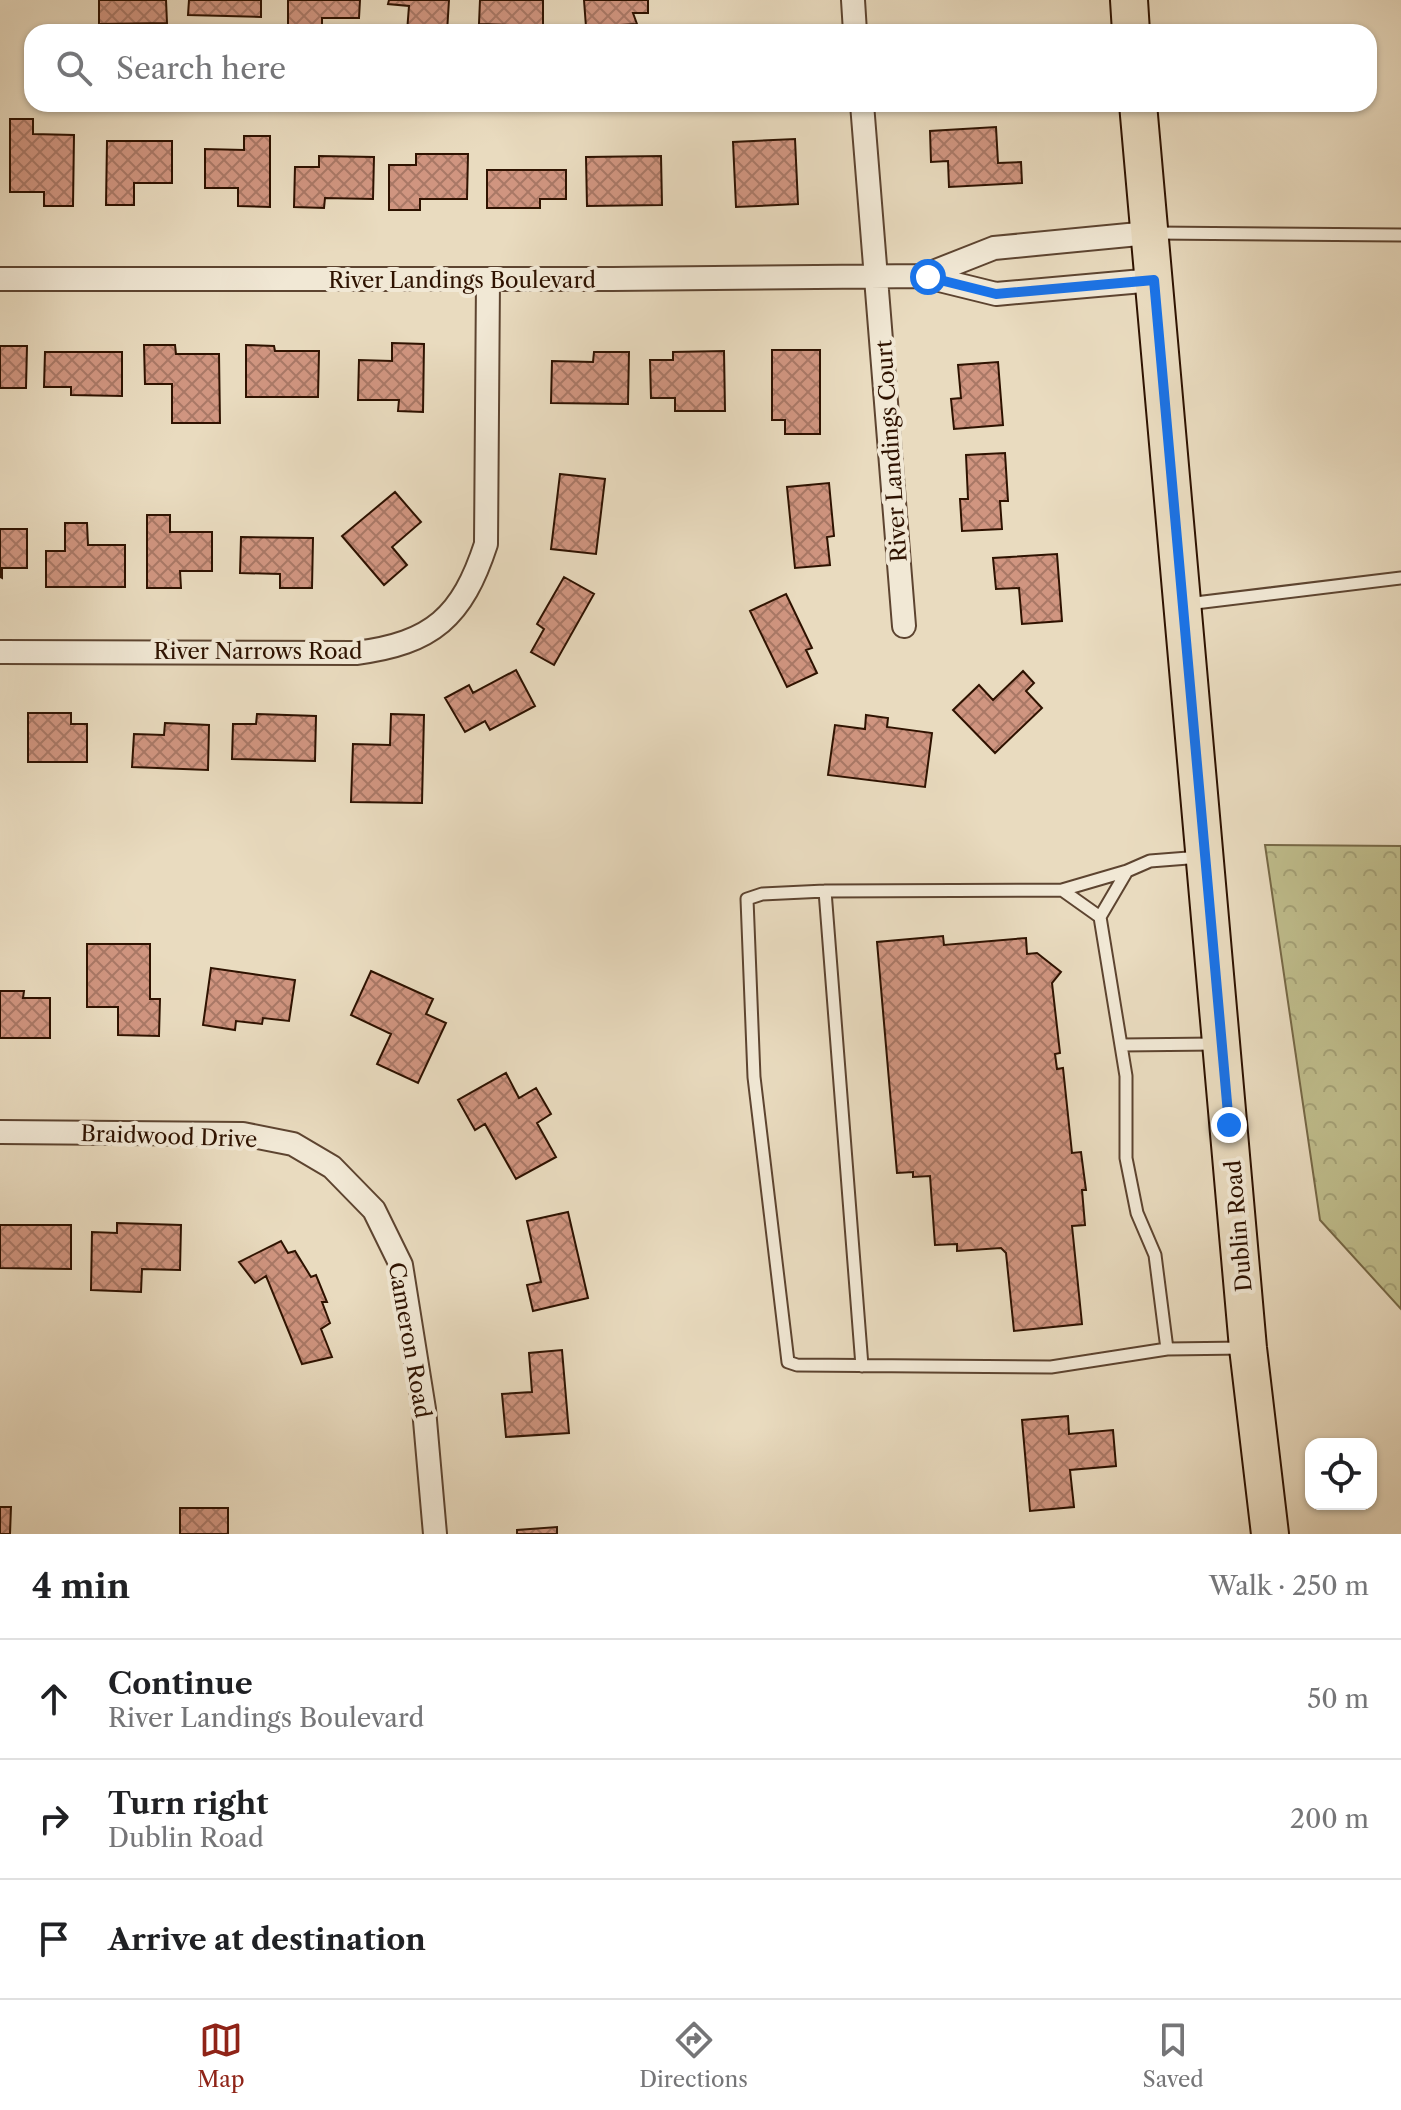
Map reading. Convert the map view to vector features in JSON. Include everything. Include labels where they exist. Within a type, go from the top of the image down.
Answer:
[{"type":"main road","points":[[1129,0],[1130,24]]},
{"type":"main road","name":"Dublin Road","points":[[1139,112],[1248,1348],[1270,1534]]},
{"type":"street","points":[[853,0],[854,24]]},
{"type":"street","name":"River Landings Court","points":[[863,112],[904,626]]},
{"type":"street","name":"River Landings Boulevard","points":[[923,276],[994,248],[1149,233]]},
{"type":"street","name":"River Landings Boulevard","points":[[0,279],[488,280],[923,276],[996,294],[1154,280]]},
{"type":"street","name":"River Narrows Road","points":[[0,652],[356,653],[385,649],[416,639],[441,622],[462,600],[486,544],[488,280]]},
{"type":"street","name":"Braidwood Drive","points":[[0,1132],[243,1134],[293,1144],[332,1167]]},
{"type":"street","name":"Cameron Road","points":[[332,1167],[374,1210],[401,1265],[424,1409],[435,1534]]},
{"type":"lane","points":[[1149,233],[1401,235]]},
{"type":"lane","points":[[1182,604],[1401,578]]},
{"type":"lane","points":[[1204,857],[1150,861],[1062,890],[825,891],[762,894],[747,899],[754,1077],[788,1362],[797,1365],[1051,1367],[1167,1349],[1248,1348]]},
{"type":"lane","points":[[1127,871],[1100,917],[1126,1076],[1126,1158],[1137,1213],[1155,1255],[1167,1349]]},
{"type":"lane","points":[[1062,890],[1100,917]]},
{"type":"lane","points":[[825,891],[862,1366]]},
{"type":"lane","points":[[1121,1045],[1221,1044]]},
{"type":"green space","points":[[1265,845],[1401,846],[1401,1309],[1320,1220]]},
{"type":"building","points":[[99,0],[166,0],[167,23],[99,24]]},
{"type":"building","points":[[189,0],[261,0],[261,17],[188,15]]},
{"type":"building","points":[[288,0],[360,0],[359,18],[322,18],[322,24],[288,24]]},
{"type":"building","points":[[389,0],[449,0],[448,24],[408,24],[409,6],[388,4]]},
{"type":"building","points":[[480,0],[543,0],[543,24],[479,24]]},
{"type":"building","points":[[584,0],[648,0],[648,13],[633,13],[637,24],[586,24]]},
{"type":"building","points":[[10,119],[33,119],[33,134],[74,135],[73,206],[44,206],[44,192],[10,192]]},
{"type":"building","points":[[996,127],[998,163],[1021,162],[1022,183],[949,187],[948,161],[931,162],[930,131]]},
{"type":"building","points":[[244,136],[270,136],[270,207],[238,206],[238,188],[205,188],[205,149],[244,150]]},
{"type":"building","points":[[795,139],[798,204],[736,207],[733,142]]},
{"type":"building","points":[[107,141],[172,141],[172,183],[134,183],[134,205],[106,205]]},
{"type":"building","points":[[416,154],[468,154],[467,199],[420,199],[420,210],[389,210],[389,165],[416,165]]},
{"type":"building","points":[[319,156],[374,157],[373,199],[325,198],[324,208],[294,207],[295,167],[319,167]]},
{"type":"building","points":[[661,156],[662,205],[587,206],[586,157]]},
{"type":"building","points":[[487,170],[566,170],[566,199],[540,199],[540,208],[487,208]]},
{"type":"building","points":[[392,343],[424,344],[423,412],[398,411],[399,400],[358,400],[359,360],[392,361]]},
{"type":"building","points":[[144,345],[175,345],[176,354],[219,354],[220,423],[172,423],[172,384],[145,384]]},
{"type":"building","points":[[246,345],[274,346],[275,351],[319,351],[318,397],[246,397]]},
{"type":"building","points":[[0,346],[27,346],[26,388],[0,388]]},
{"type":"building","points":[[772,350],[820,350],[820,434],[785,434],[785,420],[772,420]]},
{"type":"building","points":[[724,351],[725,411],[675,411],[675,398],[651,398],[650,360],[673,360],[673,352]]},
{"type":"building","points":[[45,352],[122,352],[122,396],[71,395],[71,387],[44,387]]},
{"type":"building","points":[[594,352],[629,352],[628,404],[551,403],[552,361],[593,362]]},
{"type":"building","points":[[998,362],[1003,425],[954,429],[951,399],[961,398],[958,365]]},
{"type":"building","points":[[1005,453],[1008,501],[1000,501],[1002,529],[962,531],[960,499],[968,499],[966,455]]},
{"type":"building","points":[[560,474],[605,479],[596,554],[551,549]]},
{"type":"building","points":[[829,483],[834,536],[827,537],[830,565],[795,568],[787,487]]},
{"type":"building","points":[[395,492],[421,522],[392,547],[407,565],[384,585],[342,536]]},
{"type":"building","points":[[147,515],[170,515],[170,532],[212,532],[212,571],[180,571],[181,588],[147,588]]},
{"type":"building","points":[[65,523],[87,523],[88,545],[125,545],[125,587],[46,587],[46,551],[65,551]]},
{"type":"building","points":[[0,529],[27,529],[27,568],[2,568],[2,578],[0,577]]},
{"type":"building","points":[[241,537],[313,538],[312,588],[280,588],[280,574],[240,573]]},
{"type":"building","points":[[1057,554],[1062,621],[1022,624],[1019,588],[996,589],[993,558]]},
{"type":"building","points":[[564,577],[594,594],[554,665],[531,652],[544,629],[537,624]]},
{"type":"building","points":[[786,594],[812,648],[806,650],[817,673],[787,687],[750,611]]},
{"type":"building","points":[[516,670],[535,706],[490,730],[485,721],[465,732],[445,698],[469,685],[473,693]]},
{"type":"building","points":[[1023,671],[1034,683],[1026,691],[1042,708],[995,753],[953,710],[979,685],[993,700]]},
{"type":"building","points":[[28,713],[71,713],[71,724],[87,724],[87,762],[28,762]]},
{"type":"building","points":[[257,714],[316,716],[315,761],[232,759],[233,724],[256,724]]},
{"type":"building","points":[[391,714],[424,715],[422,803],[351,802],[353,744],[390,745]]},
{"type":"building","points":[[866,715],[888,718],[887,727],[932,733],[925,787],[828,775],[835,725],[865,729]]},
{"type":"building","points":[[165,723],[209,725],[208,770],[132,767],[134,734],[164,735]]},
{"type":"building","points":[[943,936],[944,945],[1026,938],[1027,954],[1037,953],[1061,972],[1052,983],[1060,1053],[1055,1054],[1057,1069],[1063,1068],[1072,1153],[1081,1152],[1086,1190],[1082,1190],[1085,1225],[1072,1226],[1082,1324],[1014,1331],[1006,1253],[1001,1248],[957,1251],[957,1244],[935,1245],[930,1176],[913,1177],[913,1172],[897,1173],[877,942]]},
{"type":"building","points":[[87,944],[150,944],[150,999],[160,999],[159,1036],[118,1035],[118,1007],[87,1007]]},
{"type":"building","points":[[211,968],[295,980],[289,1021],[263,1018],[262,1024],[236,1021],[235,1030],[203,1025]]},
{"type":"building","points":[[371,971],[433,999],[426,1014],[446,1023],[418,1083],[377,1064],[391,1034],[351,1015]]},
{"type":"building","points":[[0,991],[24,991],[23,998],[50,998],[50,1038],[0,1038]]},
{"type":"building","points":[[506,1073],[519,1098],[536,1088],[551,1114],[537,1123],[556,1157],[516,1179],[485,1124],[475,1130],[458,1100]]},
{"type":"building","points":[[568,1212],[588,1298],[533,1311],[527,1285],[541,1282],[527,1221]]},
{"type":"building","points":[[117,1223],[181,1225],[180,1270],[142,1269],[141,1292],[91,1290],[92,1232],[117,1233]]},
{"type":"building","points":[[0,1225],[71,1225],[71,1269],[0,1268]]},
{"type":"building","points":[[281,1241],[288,1253],[295,1251],[311,1277],[316,1275],[327,1302],[322,1302],[330,1323],[321,1329],[332,1357],[302,1364],[266,1276],[255,1283],[239,1262]]},
{"type":"building","points":[[562,1350],[569,1433],[506,1437],[502,1394],[532,1392],[529,1353]]},
{"type":"building","points":[[1068,1416],[1069,1434],[1113,1430],[1116,1466],[1070,1470],[1074,1507],[1030,1511],[1022,1420]]},
{"type":"building","points":[[0,1507],[11,1507],[10,1534],[0,1534]]},
{"type":"building","points":[[180,1508],[228,1508],[228,1534],[180,1534]]},
{"type":"building","points":[[557,1527],[557,1534],[517,1534],[517,1530]]},
{"type":"route","points":[[928,277],[996,294],[1154,280],[1229,1125]]}]
